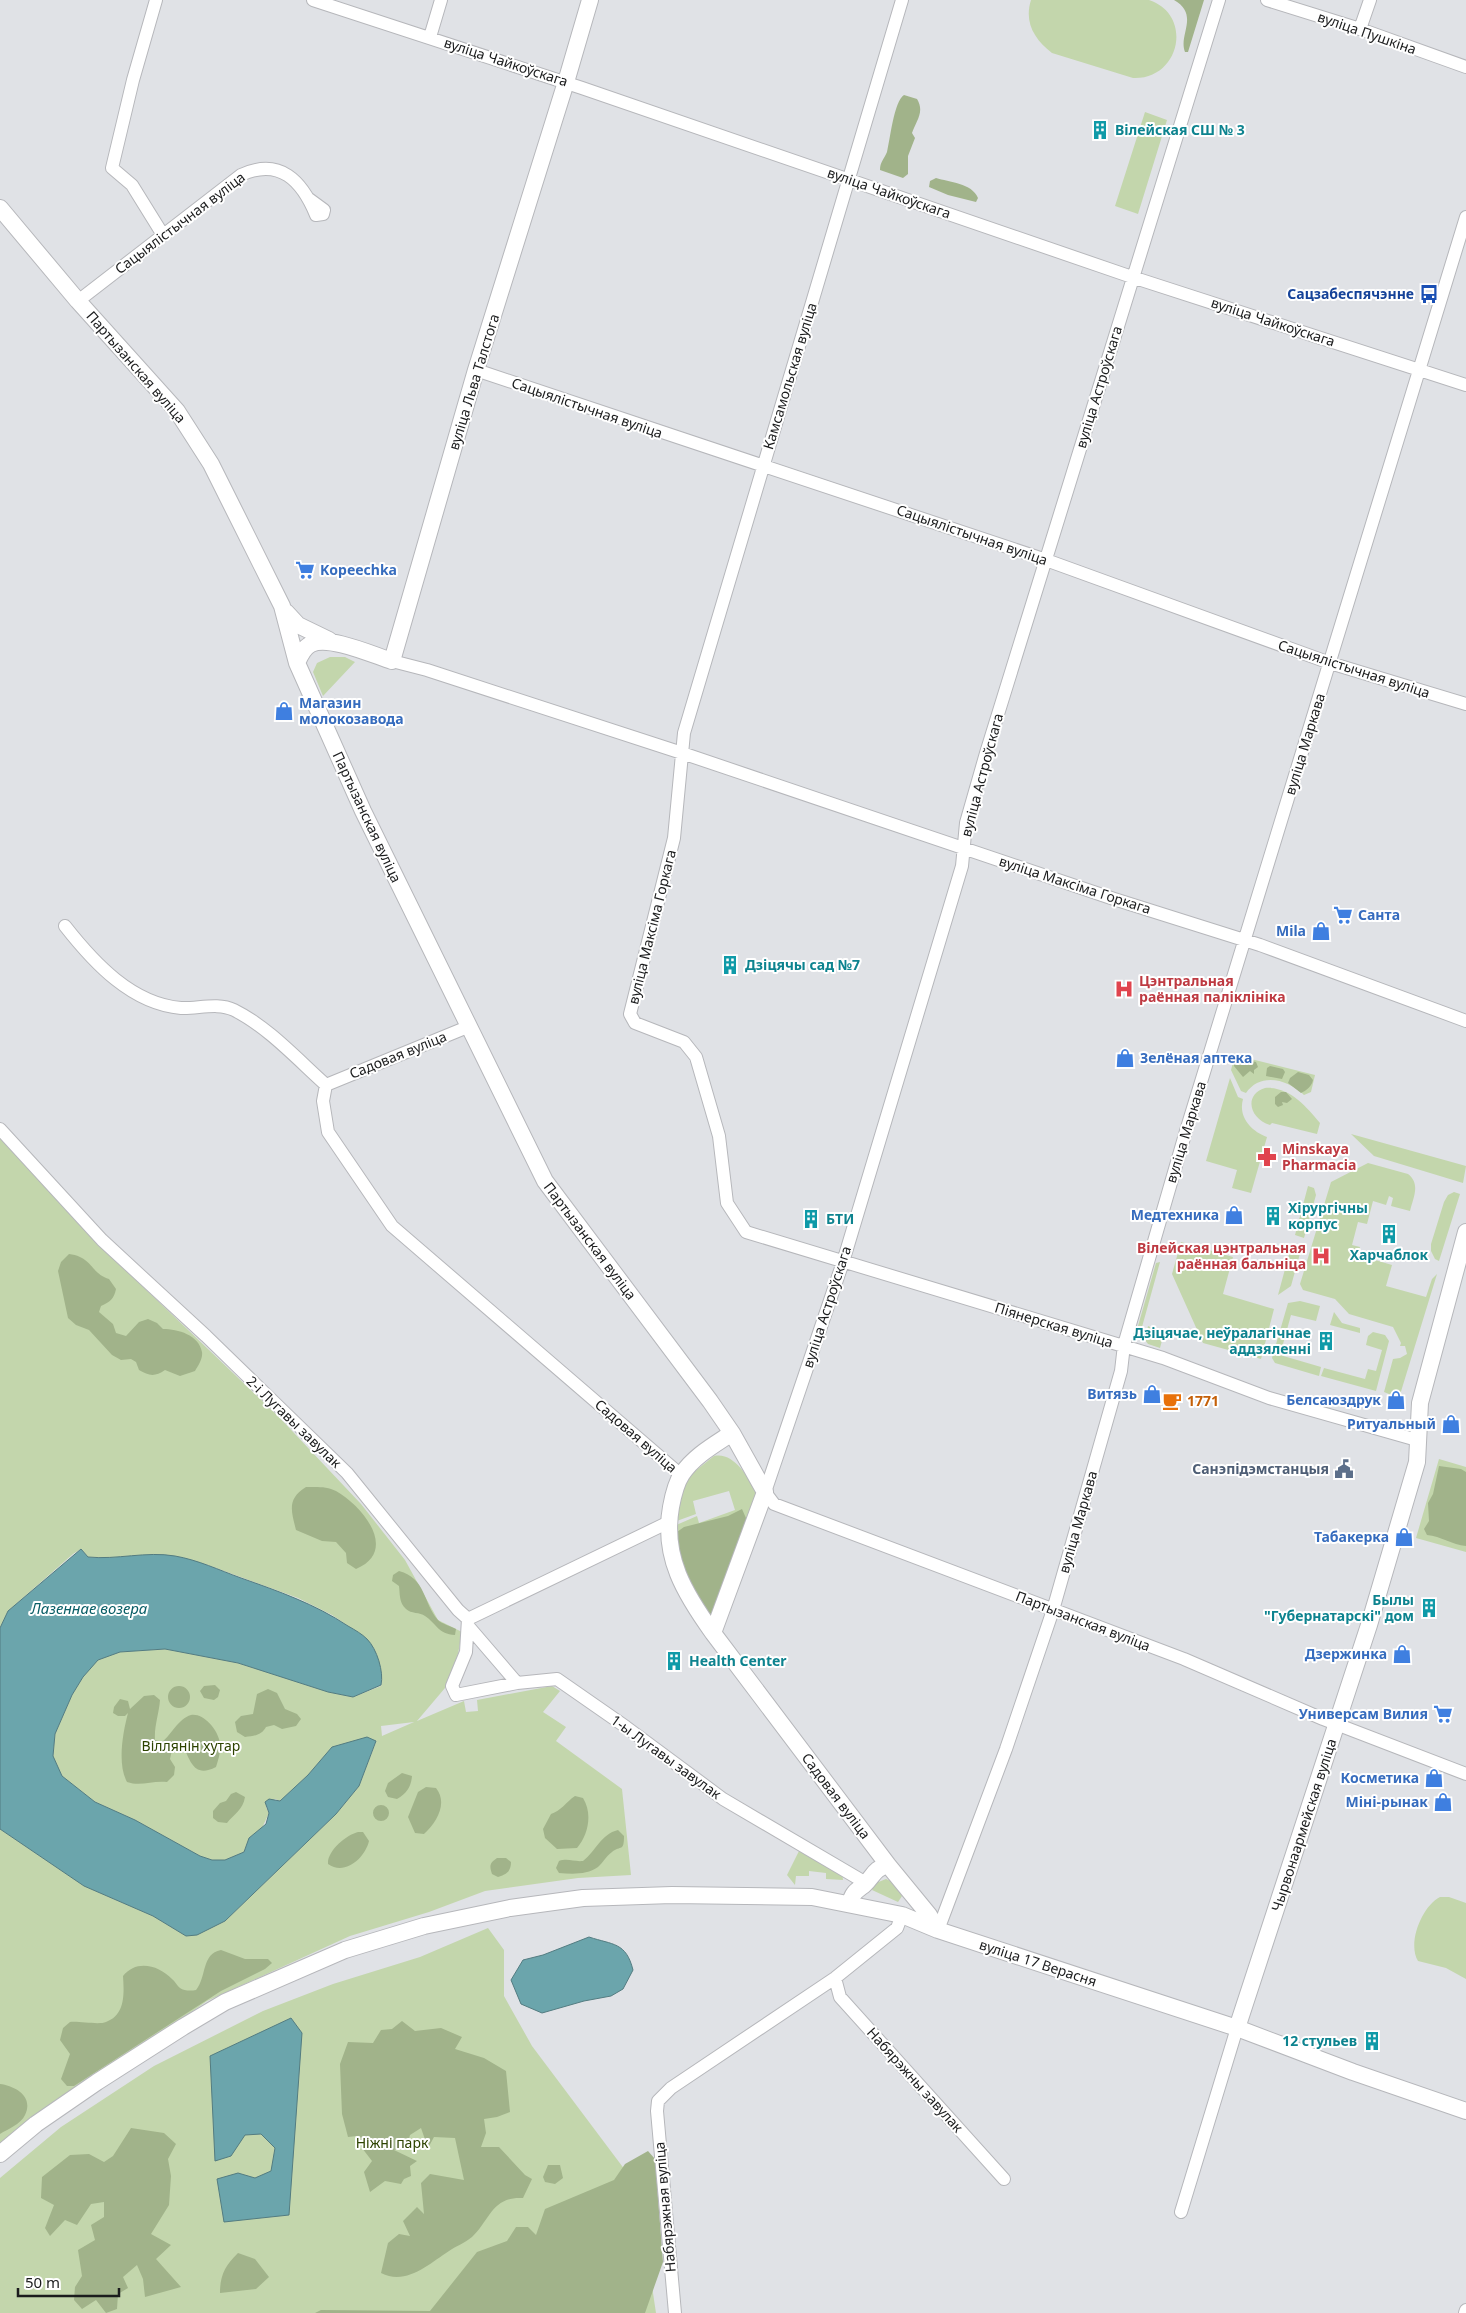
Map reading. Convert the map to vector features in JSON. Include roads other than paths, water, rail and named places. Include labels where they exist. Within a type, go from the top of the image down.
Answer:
[{"type":"main road","name":"вуліца Льва Талстога","points":[[392,661],[476,370],[590,0]]},
{"type":"main road","name":"Партызанская вуліца","points":[[0,208],[78,301],[177,411],[189,428],[227,493],[282,606],[297,663],[363,811],[414,919],[470,1026],[545,1182],[732,1433],[765,1492]]},
{"type":"main road","points":[[282,606],[298,625],[336,643],[392,661]]},
{"type":"main road","points":[[297,663],[302,652],[311,644],[336,643]]},
{"type":"main road","name":"Чырвонаармейская вуліца","points":[[1237,2028],[1372,1616],[1417,1462],[1420,1403],[1466,1232]]},
{"type":"main road","points":[[682,1475],[704,1451],[732,1433]]},
{"type":"main road","name":"Садовая вуліца","points":[[682,1475],[674,1494],[669,1522],[669,1538],[674,1568],[691,1602],[888,1865],[929,1915],[938,1930]]},
{"type":"main road","name":"вуліца Астроўскага","points":[[713,1633],[765,1492]]},
{"type":"main road","points":[[850,1904],[854,1892],[866,1883],[874,1871],[888,1865]]},
{"type":"main road","name":"вуліца 17 Верасня","points":[[0,2154],[36,2124],[97,2082],[218,2006],[314,1962],[401,1931],[510,1908],[611,1896],[812,1897],[902,1915],[938,1930],[1237,2028],[1353,2072],[1466,2111]]},
{"type":"street","points":[[156,0],[133,80],[112,168],[132,185],[163,235]]},
{"type":"street","name":"вуліца Чайкоўскага","points":[[313,0],[566,82],[1132,276],[1466,385]]},
{"type":"street","points":[[430,37],[441,0]]},
{"type":"street","name":"Камсамольская вуліца","points":[[682,753],[684,733],[762,466],[902,0]]},
{"type":"street","name":"вуліца Астроўскага","points":[[765,1492],[843,1262],[962,866],[966,823],[979,779],[1132,276],[1219,0]]},
{"type":"street","name":"вуліца Пушкіна","points":[[1267,0],[1360,29],[1466,66]]},
{"type":"street","points":[[1360,29],[1370,0]]},
{"type":"street","name":"Сацыялістычная вуліца","points":[[78,301],[241,175],[256,170],[275,169],[290,176],[304,189],[309,199]]},
{"type":"street","name":"вуліца Маркава","points":[[938,1930],[1006,1749],[1053,1610],[1121,1371],[1124,1346],[1186,1131],[1466,217]]},
{"type":"street","name":"Сацыялістычная вуліца","points":[[476,370],[1046,560],[1330,663],[1466,704]]},
{"type":"street","name":"вуліца Максіма Горкага","points":[[392,661],[427,670],[682,753],[1114,899],[1245,940],[1466,1021]]},
{"type":"street","name":"вуліца Максіма Горкага","points":[[682,753],[674,838],[630,1014],[635,1023],[684,1042],[696,1057],[719,1136],[727,1203],[746,1232]]},
{"type":"street","points":[[65,926],[87,954],[131,991],[166,1007],[193,1009],[214,1006],[232,1009],[258,1025],[326,1085]]},
{"type":"street","name":"Садовая вуліца","points":[[470,1026],[326,1085],[322,1101],[328,1132],[392,1226],[682,1475]]},
{"type":"street","name":"2-і Лугавы завулак","points":[[0,1129],[102,1240],[206,1336],[347,1473],[517,1683]]},
{"type":"street","name":"Піянерская вуліца","points":[[746,1232],[1163,1358],[1269,1398],[1417,1440]]},
{"type":"street","name":"Партызанская вуліца","points":[[765,1492],[774,1504],[1184,1659],[1337,1725],[1466,1774]]},
{"type":"street","points":[[468,1623],[669,1522]]},
{"type":"street","name":"1-ы Лугавы завулак","points":[[468,1623],[466,1652],[452,1686],[456,1695],[517,1683],[557,1679],[626,1726],[723,1799],[866,1883]]},
{"type":"street","points":[[835,1978],[897,1928],[902,1915]]},
{"type":"street","name":"Набярэжная вуліца","points":[[675,2313],[656,2111],[658,2101],[671,2088],[835,1978]]},
{"type":"street","name":"Набярэжны завулак","points":[[835,1978],[840,1997],[1004,2179]]},
{"type":"street","name":"Чырвонаармейская вуліца","points":[[1181,2212],[1237,2028]]},
{"type":"water","name":"Лазеннае возера","points":[[81,1549],[88,1557],[99,1558],[153,1554],[175,1556],[208,1565],[323,1611],[365,1637],[371,1643],[379,1661],[381,1685],[353,1697],[328,1692],[238,1663],[165,1649],[120,1652],[98,1660],[83,1677],[72,1695],[55,1734],[53,1756],[62,1776],[95,1802],[135,1820],[200,1856],[212,1860],[225,1860],[244,1852],[249,1838],[266,1824],[269,1813],[265,1802],[269,1799],[280,1801],[308,1775],[332,1747],[367,1737],[376,1741],[359,1786],[336,1814],[225,1921],[197,1935],[186,1936],[153,1916],[84,1886],[0,1829],[0,1628],[8,1611]]},
{"type":"water","points":[[589,1937],[617,1946],[627,1954],[633,1970],[623,1989],[611,1996],[584,2001],[542,2013],[521,2004],[511,1980],[523,1960],[543,1955]]},
{"type":"water","points":[[291,2018],[302,2033],[289,2215],[224,2222],[217,2179],[238,2173],[255,2178],[271,2171],[275,2148],[261,2134],[245,2135],[231,2156],[215,2161],[210,2056]]},
{"type":"place","name":"Вілейская СШ № 3","points":[[1100,130]]},
{"type":"place","name":"Сацзабеспячэнне","points":[[1429,294]]},
{"type":"place","name":"Kopeechka","points":[[305,570]]},
{"type":"place","name":"Магазин молокозавода","points":[[284,711]]},
{"type":"place","name":"Санта","points":[[1343,915]]},
{"type":"place","name":"Mila","points":[[1321,931]]},
{"type":"place","name":"Дзіцячы сад №7","points":[[730,965]]},
{"type":"place","name":"Цэнтральная раённая паліклініка","points":[[1124,989]]},
{"type":"place","name":"Зелёная аптека","points":[[1125,1058]]},
{"type":"place","name":"Minskaya Pharmacia","points":[[1267,1157]]},
{"type":"place","name":"Медтехника","points":[[1234,1215]]},
{"type":"place","name":"Хірургічны корпус","points":[[1273,1216]]},
{"type":"place","name":"БТИ","points":[[811,1219]]},
{"type":"place","name":"Харчаблок","points":[[1389,1234]]},
{"type":"place","name":"Вілейская цэнтральная раённая бальніца","points":[[1321,1256]]},
{"type":"place","name":"Дзіцячае, неўралагічнае аддзяленні","points":[[1326,1341]]},
{"type":"place","name":"Витязь","points":[[1152,1394]]},
{"type":"place","name":"Белсаюздрук","points":[[1396,1400]]},
{"type":"place","name":"1771","points":[[1172,1401]]},
{"type":"place","name":"Ритуальный","points":[[1451,1424]]},
{"type":"place","name":"Санэпідэмстанцыя","points":[[1344,1469]]},
{"type":"place","name":"Табакерка","points":[[1404,1537]]},
{"type":"place","name":"Былы \"Губернатарскі\" дом","points":[[1429,1608]]},
{"type":"place","name":"Дзержинка","points":[[1402,1654]]},
{"type":"place","name":"Health Center","points":[[674,1661]]},
{"type":"place","name":"Универсам Вилия","points":[[1443,1714]]},
{"type":"place","name":"Косметика","points":[[1434,1778]]},
{"type":"place","name":"Міні-рынак","points":[[1443,1802]]},
{"type":"place","name":"12 стульев","points":[[1372,2041]]},
{"type":"park label","name":"Віллянін хутар","points":[[191,1746]]},
{"type":"park label","name":"Ніжні парк","points":[[392,2143]]}]
